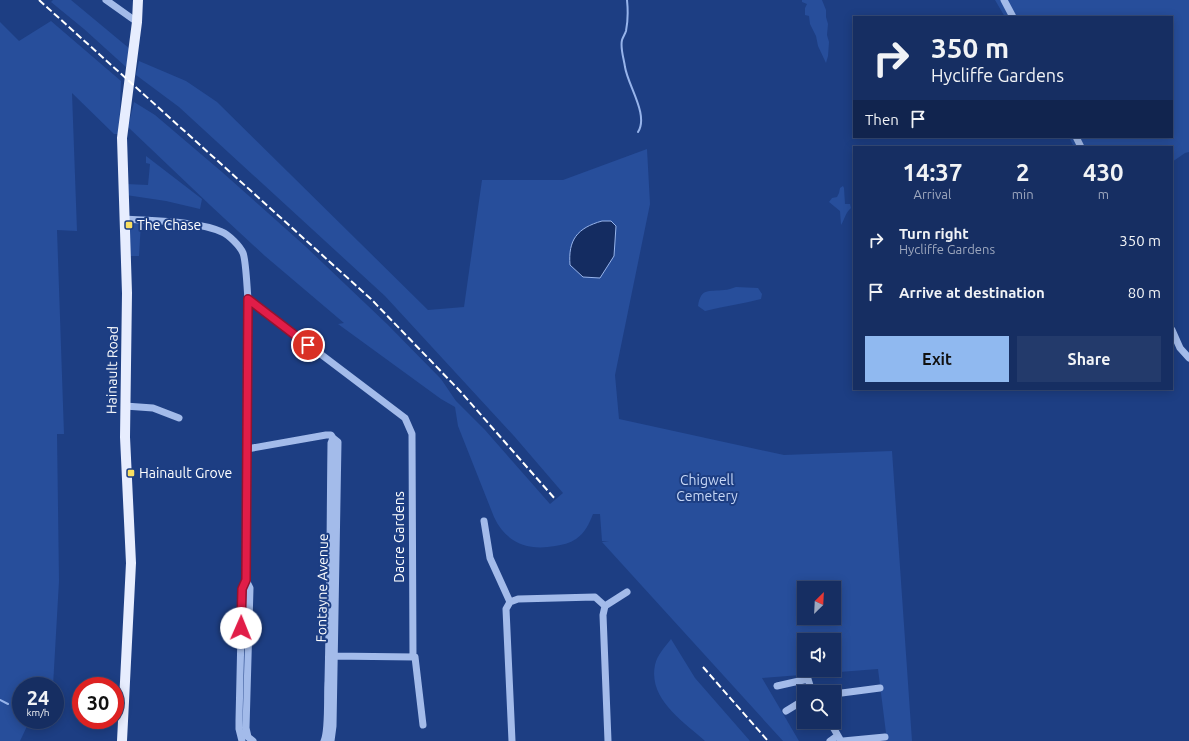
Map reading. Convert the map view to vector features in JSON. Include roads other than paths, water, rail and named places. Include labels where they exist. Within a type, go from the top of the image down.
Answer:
[{"type":"main road","name":"Hainault Road","points":[[122,741],[131,563],[125,437],[127,293],[122,138],[137,22],[138,0]]},
{"type":"street","points":[[106,0],[137,22]]},
{"type":"street","points":[[1004,0],[1012,16]]},
{"type":"street","points":[[125,219],[201,226],[222,232],[234,241],[243,254],[248,299],[246,580],[250,588],[244,654],[242,720],[239,729],[242,741]]},
{"type":"street","name":"Dacre Gardens","points":[[248,299],[404,418],[412,434],[414,657],[423,725]]},
{"type":"street","points":[[1173,332],[1180,348],[1189,358]]},
{"type":"street","points":[[125,406],[153,408],[178,418]]},
{"type":"street","name":"Fontayne Avenue","points":[[247,449],[326,435],[331,435],[334,441],[331,741]]},
{"type":"street","points":[[484,521],[490,558],[510,602]]},
{"type":"street","points":[[608,741],[602,614],[605,606],[627,592]]},
{"type":"street","points":[[512,741],[506,609],[510,602],[518,599],[595,597],[605,606]]},
{"type":"street","points":[[331,656],[414,657]]},
{"type":"street","points":[[777,686],[808,679],[810,685]]},
{"type":"street","points":[[841,693],[880,688]]},
{"type":"street","points":[[786,711],[797,704]]},
{"type":"street","points":[[242,720],[248,737],[253,741]]},
{"type":"street","name":"Fontayne Avenue","points":[[324,741],[330,725]]},
{"type":"street","points":[[834,729],[840,739]]},
{"type":"street","points":[[830,741],[840,739],[886,737]]},
{"type":"waterway","points":[[627,0],[628,12],[626,31],[621,46],[627,75],[640,109],[641,125],[638,132]]},
{"type":"waterway","points":[[0,700],[8,704]]},
{"type":"railway","points":[[39,0],[371,299],[459,390],[556,500]]},
{"type":"railway","points":[[703,667],[768,741]]},
{"type":"place","name":"The Chase","points":[[129,225]]},
{"type":"place","name":"Hainault Grove","points":[[131,473]]},
{"type":"park label","name":"Chigwell Cemetery","points":[[707,488]]}]
